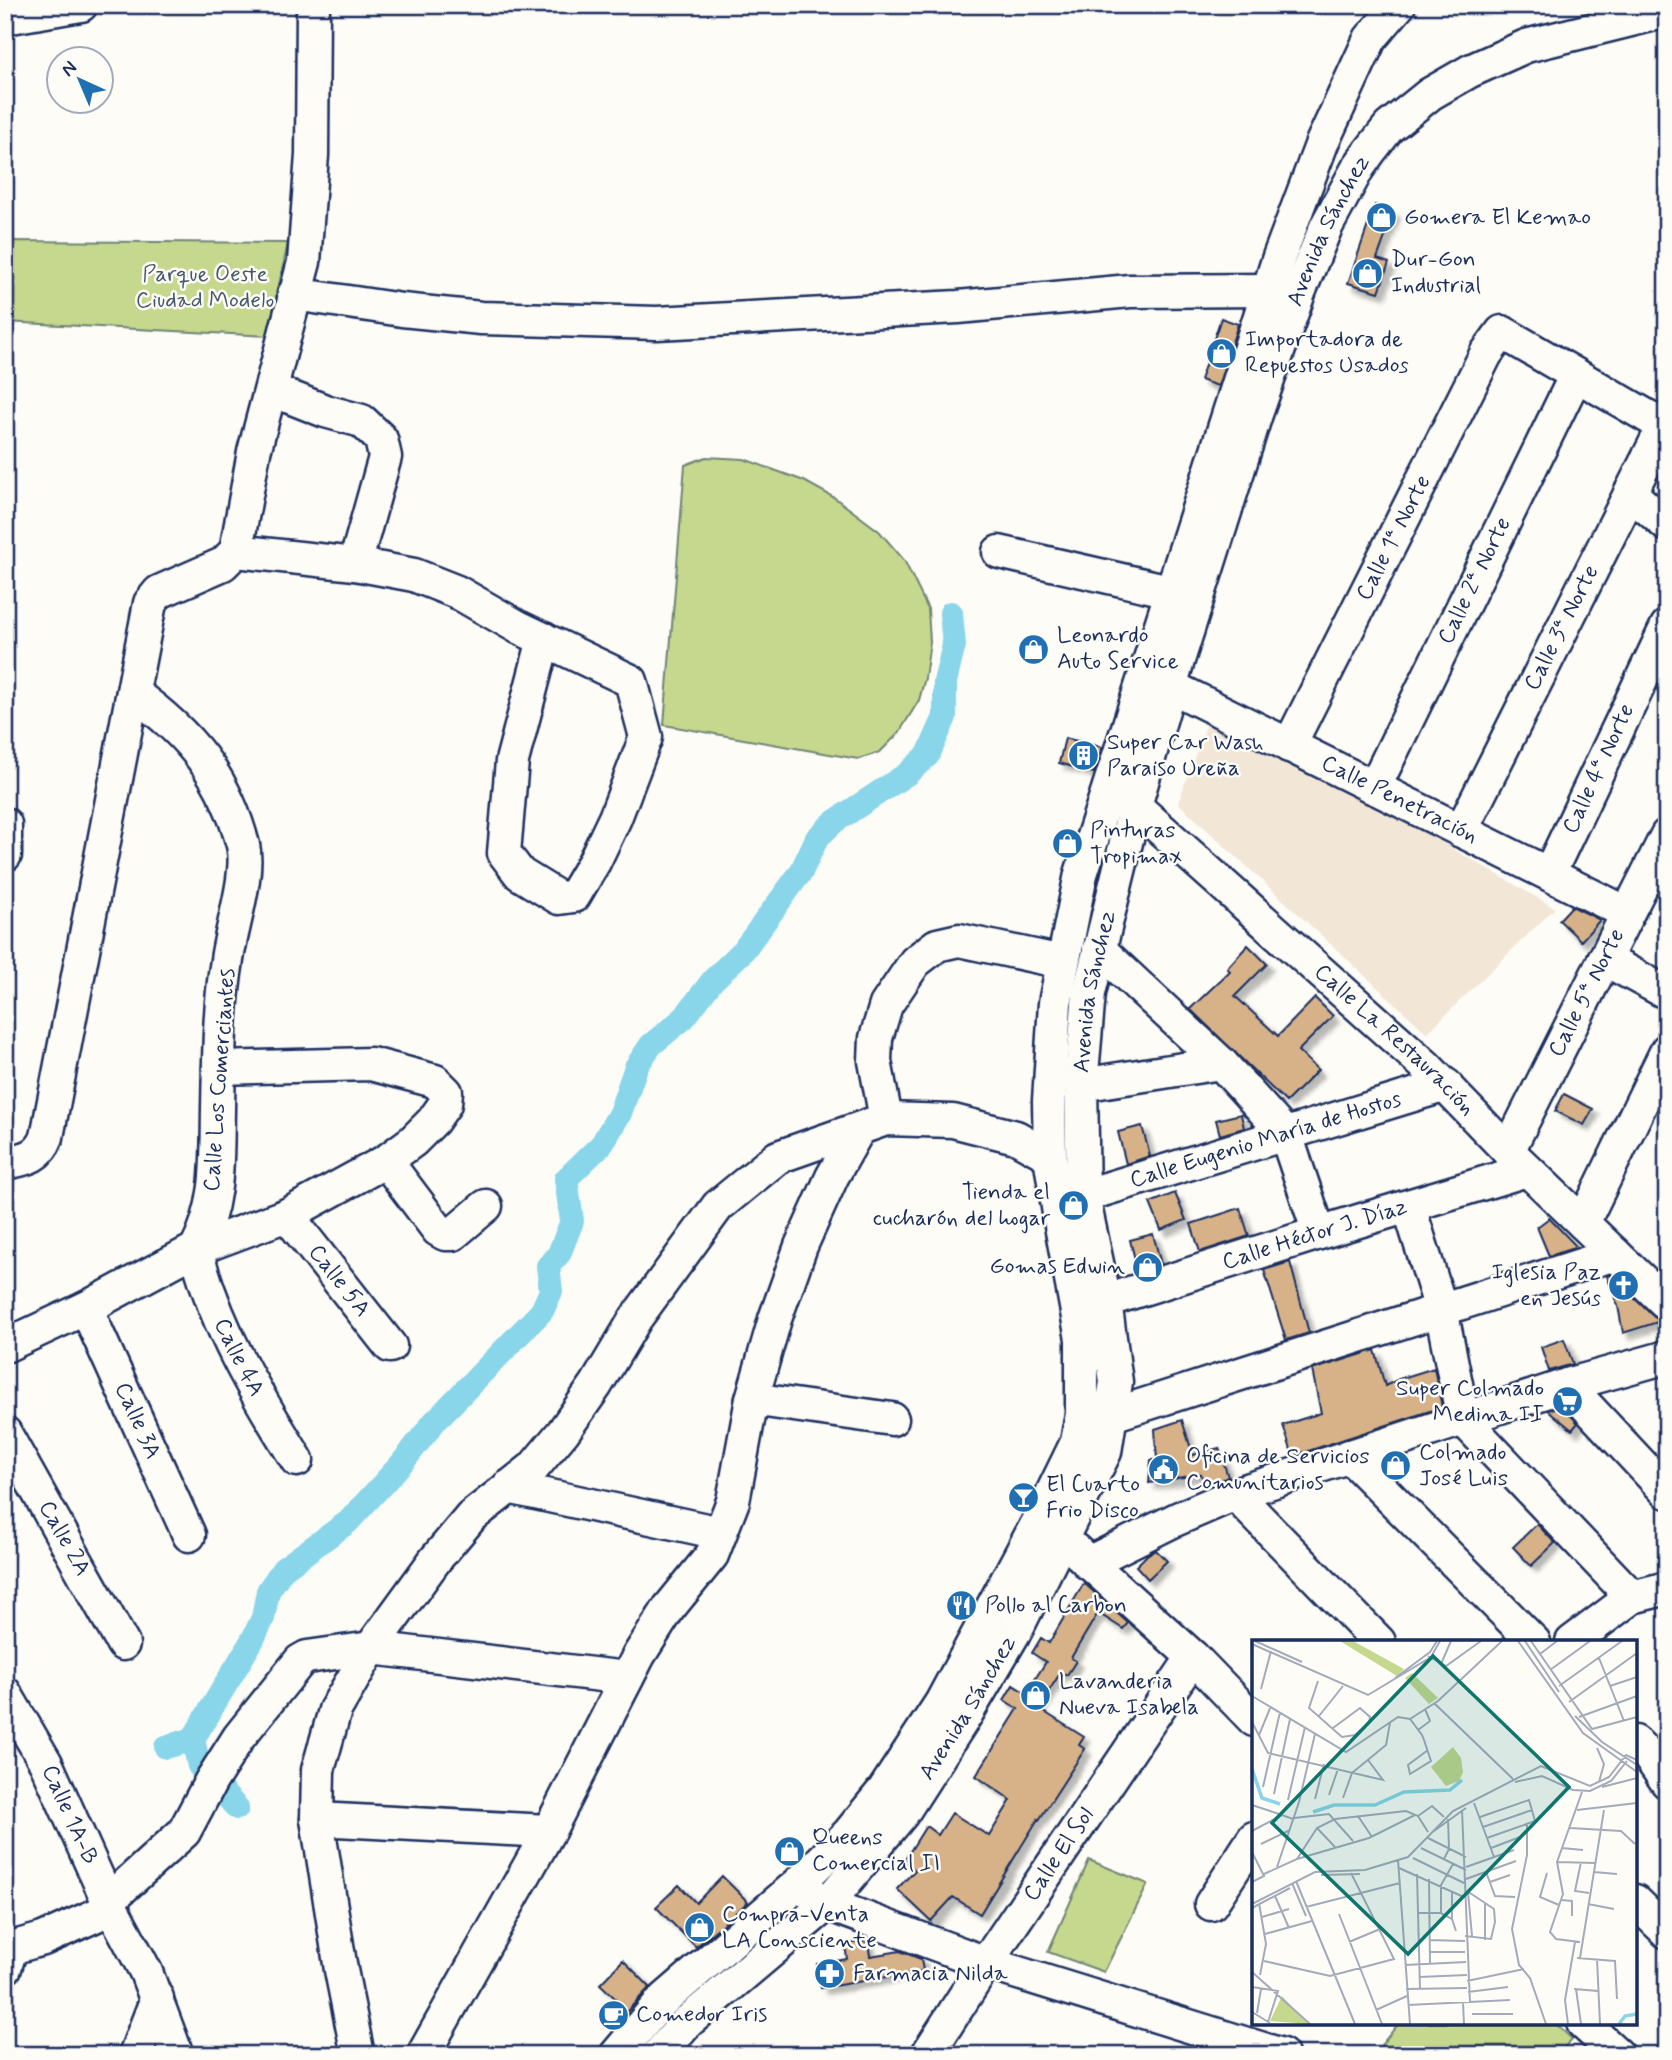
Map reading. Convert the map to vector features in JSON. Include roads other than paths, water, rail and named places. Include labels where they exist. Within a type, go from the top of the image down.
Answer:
[{"type":"street","points":[[5,18],[81,5]]},
{"type":"street","points":[[5,1163],[37,1154],[47,1137],[150,603],[159,592],[223,564],[236,551],[254,452],[304,262],[312,155],[313,5]]},
{"type":"street","name":"Avenida Sánchez","points":[[658,2055],[685,2024],[827,1904],[902,1814],[1017,1628],[1050,1531],[1077,1441],[1082,1414],[1082,1339],[1051,1156],[1049,1101],[1055,1003],[1081,874],[1267,290],[1322,143],[1370,38],[1399,5]]},
{"type":"street","name":"Avenida Sánchez","points":[[616,2055],[660,2003],[798,1884],[858,1822],[884,1790],[1050,1531],[1105,1452],[1116,1382],[1105,1301],[1083,1196],[1081,1085],[1089,993],[1135,806],[1170,687],[1255,414],[1300,290],[1326,228],[1358,168],[1389,127],[1420,103],[1470,71],[1526,46],[1667,11]]},
{"type":"street","points":[[294,294],[402,310],[481,318],[657,323],[958,307],[1130,290],[1267,290]]},
{"type":"street","name":"Calle 1ª Norte","points":[[1289,746],[1486,354],[1502,332],[1576,375]]},
{"type":"street","name":"Calle 3ª Norte","points":[[1461,831],[1664,426],[1576,375]]},
{"type":"street","name":"Calle 2ª Norte","points":[[1374,788],[1576,375]]},
{"type":"street","points":[[272,390],[325,411],[362,421],[381,439],[385,457],[355,564]]},
{"type":"street","points":[[1630,493],[1667,525]]},
{"type":"street","points":[[236,551],[355,564],[414,575],[457,592],[485,609],[631,681],[646,737],[615,818],[594,862],[574,896],[559,898],[520,874],[504,853],[512,761],[544,639]]},
{"type":"street","points":[[999,552],[1170,591]]},
{"type":"street","name":"Calle 4ª Norte","points":[[1549,874],[1667,626]]},
{"type":"street","name":"Calle Penetración","points":[[1170,687],[1628,913]]},
{"type":"street","name":"Calle Los Comerciantes","points":[[133,693],[173,724],[197,750],[216,779],[235,821],[245,856],[223,985],[217,1177],[208,1225],[195,1249]]},
{"type":"street","name":"Calle La Restauración","points":[[1104,797],[1135,806],[1446,1085],[1517,1161],[1665,1298]]},
{"type":"street","points":[[5,824],[5,855]]},
{"type":"street","name":"Calle 5ª Norte","points":[[1517,1161],[1604,959],[1667,835]]},
{"type":"street","points":[[424,2055],[549,1831],[627,1678],[668,1608],[712,1555],[733,1501],[752,1399],[775,1320],[802,1246],[832,1177],[872,1124],[876,1038],[886,1005],[915,962],[937,945],[960,940],[1062,962]]},
{"type":"street","points":[[1099,949],[1221,1063],[1286,1135],[1319,1233]]},
{"type":"street","points":[[1604,959],[1667,993]]},
{"type":"street","points":[[1583,1223],[1666,1051]]},
{"type":"street","points":[[1081,1085],[1221,1063]]},
{"type":"street","points":[[5,1346],[86,1308],[195,1249],[286,1215],[386,1161],[413,1141],[445,1104],[446,1093],[435,1080],[371,1064],[219,1068]]},
{"type":"street","name":"Calle Eugenio María de Hostos","points":[[1083,1196],[1446,1085]]},
{"type":"street","points":[[358,2055],[317,1819],[318,1770],[335,1710],[371,1648],[435,1560],[471,1517],[533,1468],[563,1432],[596,1385],[636,1318],[718,1206],[778,1157],[872,1124],[953,1121],[1016,1137],[1051,1156]]},
{"type":"street","points":[[386,1161],[438,1230],[445,1234],[453,1234],[486,1206]]},
{"type":"street","name":"Calle Héctor J. Díaz","points":[[1105,1301],[1409,1207],[1517,1161]]},
{"type":"street","points":[[1409,1207],[1441,1310],[1463,1419],[1632,1597]]},
{"type":"street","name":"Calle 5A","points":[[286,1215],[390,1346]]},
{"type":"street","name":"Calle 4A","points":[[195,1249],[202,1275],[229,1343],[297,1461]]},
{"type":"street","points":[[1112,1415],[1615,1254]]},
{"type":"street","name":"Calle 3A","points":[[86,1308],[189,1535]]},
{"type":"street","points":[[1087,1563],[1235,1494],[1567,1385],[1667,1357]]},
{"type":"street","points":[[1567,1385],[1667,1492]]},
{"type":"street","points":[[752,1399],[892,1419]]},
{"type":"street","name":"Calle 2A","points":[[5,1433],[124,1644]]},
{"type":"street","points":[[1349,1456],[1533,1640]]},
{"type":"street","points":[[508,1487],[720,1533]]},
{"type":"street","points":[[1235,1494],[1377,1640]]},
{"type":"street","points":[[1050,1531],[1193,1657],[1252,1718]]},
{"type":"street","points":[[1576,1640],[1632,1597],[1667,1588]]},
{"type":"street","points":[[7,1955],[43,1940],[110,1904],[184,1832],[235,1742],[300,1661],[314,1654],[371,1648],[627,1678]]},
{"type":"street","name":"Calle El Sol","points":[[927,2055],[1193,1657]]},
{"type":"street","name":"Calle 1A-B","points":[[5,1693],[46,1763],[110,1904],[146,1972],[177,2055]]},
{"type":"street","points":[[1637,1744],[1667,1782]]},
{"type":"street","points":[[317,1819],[549,1831]]},
{"type":"street","points":[[1211,1903],[1252,1841]]},
{"type":"street","points":[[798,1884],[827,1904],[986,1963],[1282,2055]]},
{"type":"street","points":[[1637,1903],[1667,1932]]},
{"type":"street","points":[[135,2055],[156,1998]]},
{"type":"street","points":[[1585,2025],[1618,2055]]},
{"type":"waterway","points":[[193,1739],[253,1639],[263,1618],[268,1591],[283,1569],[348,1522],[402,1463],[435,1421],[542,1311],[551,1291],[548,1266],[559,1254],[572,1221],[566,1179],[602,1144],[620,1113],[636,1067],[651,1045],[684,1018],[713,980],[743,951],[801,872],[817,838],[834,822],[907,774],[928,755],[945,717],[945,682],[954,645],[951,613]]},
{"type":"waterway","points":[[166,1747],[193,1739],[199,1766],[237,1808]]},
{"type":"place","name":"Gomera El Kemao","points":[[1381,218]]},
{"type":"place","name":"Dur-Gon Industrial","points":[[1368,273]]},
{"type":"place","name":"Importadora de Repuestos Usados","points":[[1222,353]]},
{"type":"place","name":"Leonardo Auto Service","points":[[1034,649]]},
{"type":"place","name":"Super Car Wash Paraiso Ureña","points":[[1084,756]]},
{"type":"place","name":"Pinturas Tropimax","points":[[1067,844]]},
{"type":"place","name":"Tienda el cucharón del hogar","points":[[1073,1206]]},
{"type":"place","name":"Gomas Edwin","points":[[1148,1267]]},
{"type":"place","name":"Iglesia Paz en Jesús","points":[[1624,1286]]},
{"type":"place","name":"Super Colmado Medina II","points":[[1567,1402]]},
{"type":"place","name":"Colmado José Luis","points":[[1396,1466]]},
{"type":"place","name":"Oficina de Servicios Comunitarios","points":[[1163,1470]]},
{"type":"place","name":"El Cuarto Frio Disco","points":[[1023,1498]]},
{"type":"place","name":"Pollo al Carbon","points":[[962,1606]]},
{"type":"place","name":"Lavanderia Nueva Isabela","points":[[1036,1695]]},
{"type":"place","name":"Queens Comercial II","points":[[789,1851]]},
{"type":"place","name":"Compra-Venta LA Consciente","points":[[699,1928]]},
{"type":"place","name":"Farmacia Nilda","points":[[830,1974]]},
{"type":"place","name":"Comedor Iris","points":[[613,2015]]},
{"type":"park label","name":"Parque Oeste Ciudad Modelo","points":[[205,288]]}]
